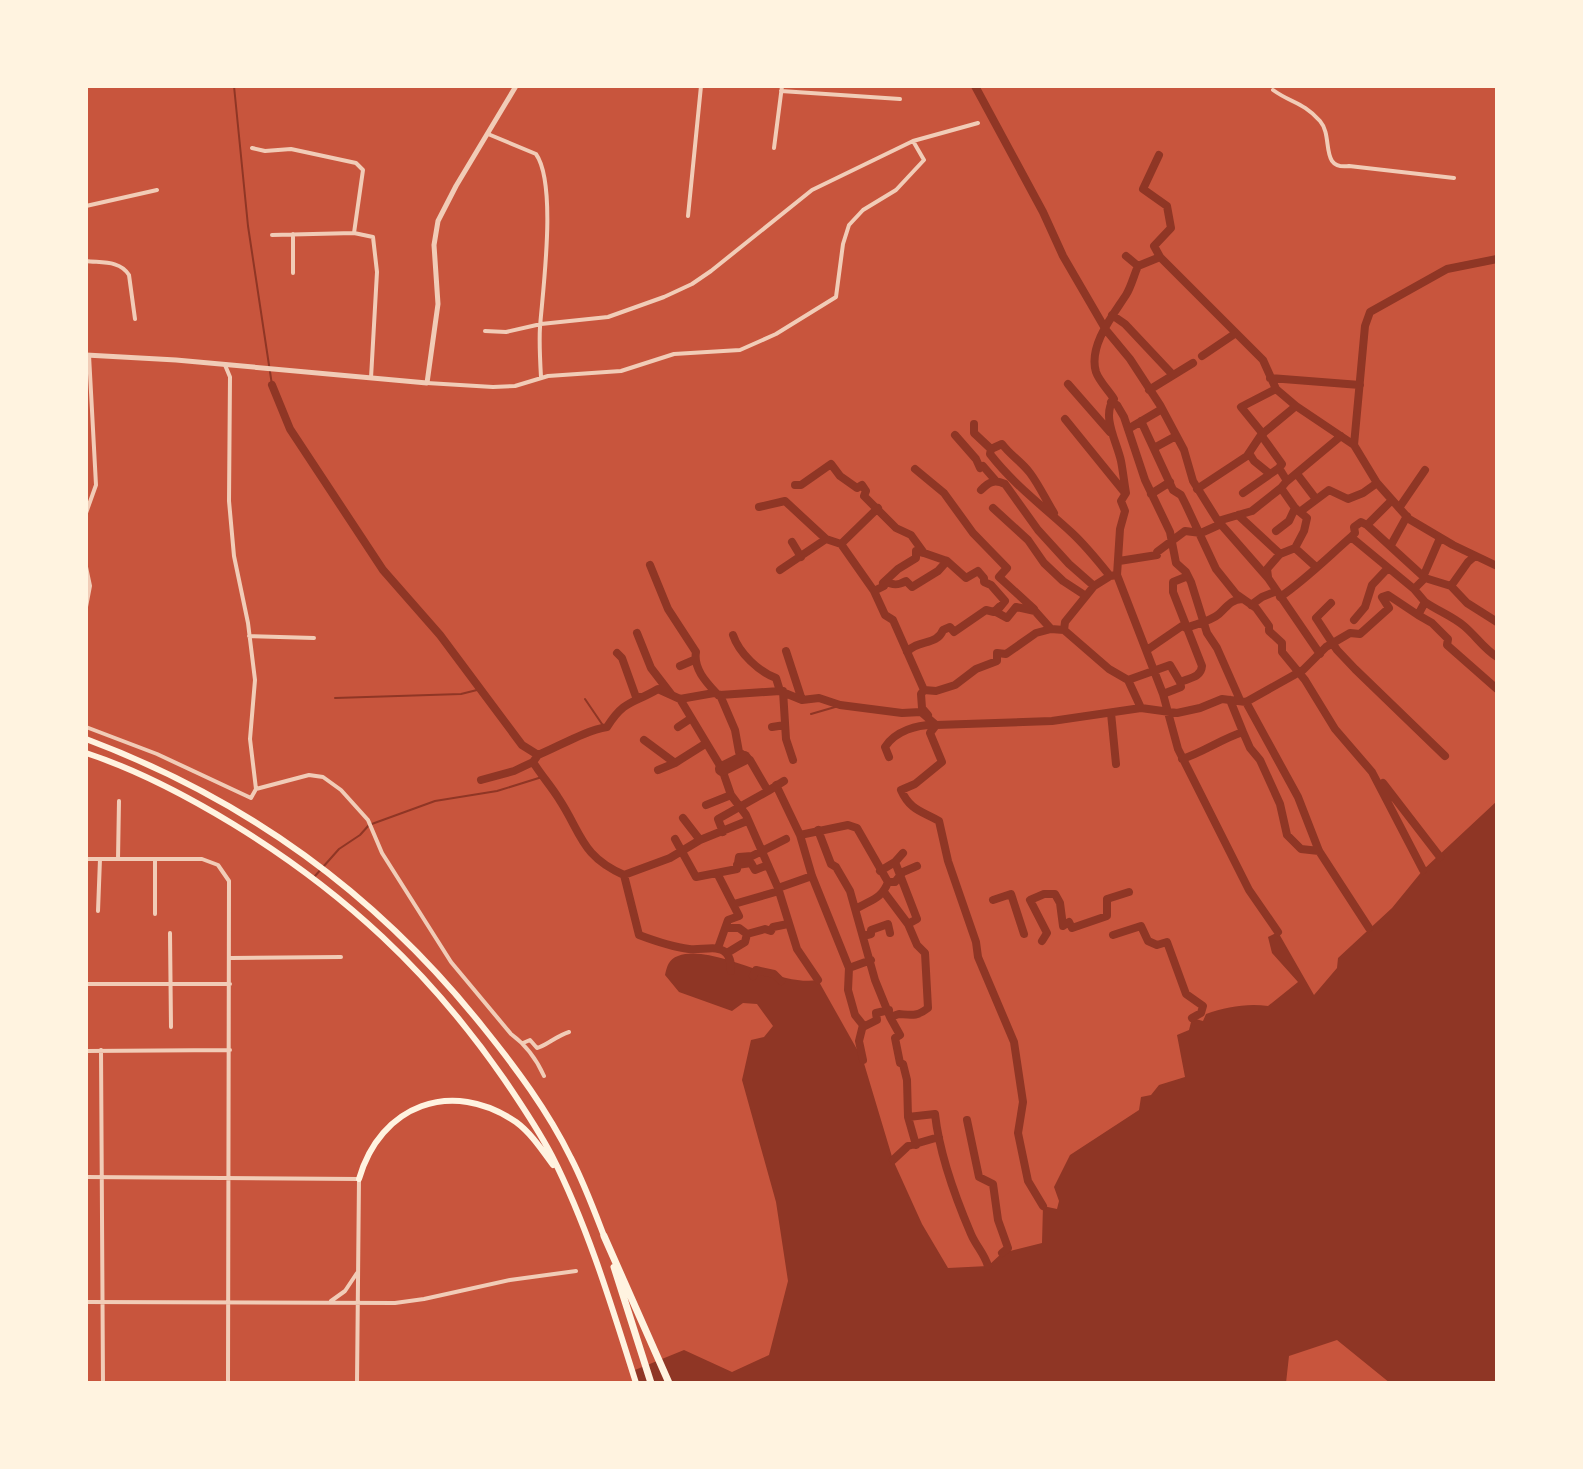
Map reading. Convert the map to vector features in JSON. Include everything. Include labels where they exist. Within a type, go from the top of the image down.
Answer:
[{"type":"highway","points":[[604,1236],[651,1383]]},
{"type":"highway","points":[[604,1236],[669,1383]]},
{"type":"main road","points":[[86,739],[158,767],[193,785],[263,825],[350,889],[441,977],[491,1036],[554,1127],[604,1236]]},
{"type":"main road","points":[[86,753],[181,793],[285,856],[343,900],[407,959],[459,1015],[533,1122],[564,1181],[636,1383]]},
{"type":"main road","points":[[359,1179],[365,1158],[377,1137],[398,1118],[428,1104],[459,1101],[491,1108],[519,1124],[564,1181]]},
{"type":"street","points":[[427,383],[438,304],[435,233],[456,186],[516,86]]},
{"type":"street","points":[[688,216],[701,86]]},
{"type":"street","points":[[774,148],[782,88],[900,99]]},
{"type":"street","points":[[1273,90],[1299,101],[1322,123],[1328,141],[1328,155],[1339,167],[1454,178]]},
{"type":"street","points":[[485,331],[506,332],[541,324],[608,317],[692,284],[812,190],[913,141],[978,123]]},
{"type":"street","points":[[487,134],[536,154],[545,171],[547,213],[541,377]]},
{"type":"street","points":[[86,513],[96,485],[88,355],[122,355],[493,387],[515,386],[541,377],[621,371],[674,354],[740,350],[776,334],[836,297],[843,244],[849,225],[863,210],[896,190],[924,160],[913,141]]},
{"type":"street","points":[[252,148],[265,151],[291,149],[356,163],[363,170],[354,233]]},
{"type":"street","points":[[86,206],[157,190]]},
{"type":"street","points":[[272,235],[354,233],[373,237],[377,272],[371,378]]},
{"type":"street","points":[[293,234],[293,273]]},
{"type":"street","points":[[86,261],[114,264],[125,269],[129,275],[135,319]]},
{"type":"street","points":[[86,727],[157,754],[251,798],[256,789],[250,739],[255,680],[234,556],[229,501],[230,377],[225,365]]},
{"type":"street","points":[[86,567],[90,586],[86,607]]},
{"type":"street","points":[[249,636],[314,638]]},
{"type":"street","points":[[256,789],[301,776],[319,776],[341,790],[368,820],[382,853],[451,962],[511,1034],[523,1043],[544,1076]]},
{"type":"street","points":[[118,859],[119,801]]},
{"type":"street","points":[[86,859],[202,859],[218,865],[229,881],[228,1383]]},
{"type":"street","points":[[98,911],[100,859]]},
{"type":"street","points":[[155,859],[155,914]]},
{"type":"street","points":[[170,933],[171,1027]]},
{"type":"street","points":[[231,958],[341,957]]},
{"type":"street","points":[[86,984],[230,984]]},
{"type":"street","points":[[523,1043],[530,1040],[537,1048],[542,1047],[555,1037],[569,1032]]},
{"type":"street","points":[[101,1050],[103,1383]]},
{"type":"street","points":[[86,1051],[230,1050]]},
{"type":"street","points":[[86,1177],[359,1179],[357,1383]]},
{"type":"street","points":[[86,1302],[385,1303],[424,1299],[510,1280],[576,1271]]},
{"type":"street","points":[[329,1303],[345,1291],[357,1272]]},
{"type":"shaded area","points":[[1497,801],[1497,1383],[1390,1383],[1337,1340],[1289,1356],[1286,1383],[633,1383],[630,1372],[684,1350],[732,1372],[769,1355],[788,1281],[776,1202],[742,1080],[751,1040],[764,1037],[773,1026],[757,1004],[743,1003],[732,1011],[679,992],[665,975],[672,959],[692,954],[709,955],[784,977],[818,980],[863,1060],[893,1160],[922,1224],[948,1268],[988,1266],[1002,1253],[1042,1243],[1043,1206],[1057,1209],[1059,1201],[1054,1187],[1070,1155],[1139,1110],[1141,1097],[1151,1095],[1159,1085],[1185,1077],[1177,1035],[1189,1030],[1192,1018],[1203,1021],[1206,1014],[1244,1005],[1268,1006],[1298,982],[1272,953],[1268,937],[1278,932],[1314,995],[1337,968],[1338,958],[1392,908],[1423,870]]},
{"type":"waterway","points":[[234,86],[248,226],[272,385]]},
{"type":"waterway","points":[[975,86],[1043,212],[1063,256],[1106,330],[1130,359],[1160,405],[1184,450],[1193,481],[1218,521],[1252,511],[1281,488]]},
{"type":"waterway","points":[[1159,155],[1143,189],[1167,206],[1171,228],[1154,246],[1160,257]]},
{"type":"waterway","points":[[1126,256],[1138,266],[1160,257],[1263,360],[1276,389],[1354,445]]},
{"type":"waterway","points":[[1497,259],[1447,269],[1370,312],[1365,326],[1354,445],[1377,483],[1409,519],[1497,566]]},
{"type":"waterway","points":[[1138,266],[1128,292],[1103,331],[1094,362],[1097,375],[1114,399],[1109,421],[1121,461],[1126,493],[1121,501],[1125,511],[1120,529],[1117,575],[1163,694],[1178,749],[1249,890],[1278,932]]},
{"type":"waterway","points":[[1112,315],[1125,324],[1172,374]]},
{"type":"waterway","points":[[1202,356],[1236,333]]},
{"type":"waterway","points":[[1149,390],[1193,363]]},
{"type":"waterway","points":[[1270,378],[1360,385]]},
{"type":"waterway","points":[[1068,384],[1110,432]]},
{"type":"waterway","points":[[272,385],[290,429],[383,570],[440,635],[522,745],[538,755],[533,762],[591,852],[624,875],[639,935],[683,948],[723,950],[729,957],[731,971]]},
{"type":"waterway","points":[[1263,434],[1241,407],[1276,389]]},
{"type":"waterway","points":[[1111,402],[1117,405],[1124,417],[1145,480],[1170,532],[1176,563],[1191,582],[1207,633],[1240,700]]},
{"type":"waterway","points":[[1197,489],[1247,456],[1261,435],[1296,406]]},
{"type":"waterway","points":[[1128,429],[1162,409]]},
{"type":"waterway","points":[[1065,419],[1125,493]]},
{"type":"waterway","points":[[1141,421],[1173,490],[1181,495],[1216,569],[1236,594],[1256,608],[1269,626],[1269,631],[1282,643],[1282,652],[1305,680],[1335,729],[1372,772],[1423,870]]},
{"type":"waterway","points":[[974,424],[974,433],[991,449],[990,454],[1009,476],[1077,538],[1110,576],[1117,575]]},
{"type":"waterway","points":[[955,435],[980,468],[983,466],[996,481]]},
{"type":"waterway","points":[[1261,435],[1282,464],[1279,468],[1287,481]]},
{"type":"waterway","points":[[1154,448],[1176,436]]},
{"type":"waterway","points":[[1295,548],[1307,518],[1295,508],[1281,488],[1341,436]]},
{"type":"waterway","points":[[991,449],[1002,444],[1023,465],[1054,513]]},
{"type":"waterway","points":[[1249,453],[1270,474]]},
{"type":"waterway","points":[[795,485],[801,485],[831,464],[840,476],[857,488],[862,485],[866,491],[864,496],[896,528],[911,535],[924,553],[947,561],[966,578],[978,571],[984,582],[991,585],[1005,601],[996,612],[1007,618],[1016,607],[1035,611],[1051,629],[1064,630],[1109,669],[1128,680],[1141,708]]},
{"type":"waterway","points":[[1243,493],[1279,468]]},
{"type":"waterway","points":[[915,469],[944,493],[973,533],[1007,568],[999,577],[1034,609]]},
{"type":"waterway","points":[[1399,508],[1425,470]]},
{"type":"waterway","points":[[1297,474],[1316,499]]},
{"type":"waterway","points":[[981,490],[992,482],[1005,484],[1038,530],[1094,586],[1110,576]]},
{"type":"waterway","points":[[1151,494],[1170,482]]},
{"type":"waterway","points":[[1301,511],[1329,490],[1348,499],[1377,483]]},
{"type":"waterway","points":[[1351,537],[1355,533],[1354,527],[1361,522],[1367,525],[1392,500]]},
{"type":"waterway","points":[[759,507],[785,501],[826,539],[841,544]]},
{"type":"waterway","points":[[878,508],[841,544],[874,591],[885,615],[893,620],[924,690],[921,694],[922,708],[928,715]]},
{"type":"waterway","points":[[993,508],[1028,540],[1044,563],[1063,581],[1086,596],[1094,586]]},
{"type":"waterway","points":[[1276,531],[1289,521],[1295,508]]},
{"type":"waterway","points":[[1238,515],[1280,554],[1295,548],[1316,567]]},
{"type":"waterway","points":[[1391,545],[1407,516]]},
{"type":"waterway","points":[[1218,521],[1268,578],[1320,654]]},
{"type":"waterway","points":[[1119,561],[1157,555],[1185,531],[1201,533],[1221,524]]},
{"type":"waterway","points":[[1367,525],[1425,578]]},
{"type":"waterway","points":[[1280,597],[1351,537],[1414,589]]},
{"type":"waterway","points":[[1423,577],[1440,538]]},
{"type":"waterway","points":[[780,570],[826,539]]},
{"type":"waterway","points":[[792,542],[801,557]]},
{"type":"waterway","points":[[883,583],[916,558],[916,551],[924,553]]},
{"type":"waterway","points":[[1268,577],[1267,569],[1280,554]]},
{"type":"waterway","points":[[538,755],[607,727],[624,707],[658,689],[680,699],[714,693],[780,691],[802,700],[819,698],[840,705],[902,713],[921,712],[936,725],[1052,721],[1141,708],[1177,713],[1222,699],[1246,702],[1303,670],[1326,647],[1350,633],[1360,634],[1389,608],[1382,597],[1388,595],[1418,615],[1425,602],[1414,589],[1425,578],[1451,586],[1475,556]]},
{"type":"waterway","points":[[874,591],[884,586],[886,581],[891,584],[906,581],[912,587],[938,571],[947,561]]},
{"type":"waterway","points":[[650,565],[668,609],[696,652],[699,670],[718,695]]},
{"type":"waterway","points":[[1354,620],[1365,607],[1372,585],[1388,568]]},
{"type":"waterway","points":[[1163,694],[1181,687],[1180,682],[1197,675],[1202,666],[1173,592],[1173,582],[1188,576]]},
{"type":"waterway","points":[[1451,586],[1467,603],[1497,622]]},
{"type":"waterway","points":[[1251,605],[1277,591]]},
{"type":"waterway","points":[[1064,630],[1065,622],[1086,596]]},
{"type":"waterway","points":[[1147,650],[1182,626],[1186,628],[1212,619],[1232,602],[1242,599]]},
{"type":"waterway","points":[[1425,602],[1459,622],[1497,657]]},
{"type":"waterway","points":[[1331,603],[1316,618],[1337,650],[1445,756]]},
{"type":"waterway","points":[[907,652],[936,638],[943,630],[950,627],[954,632],[986,610],[994,612],[999,607]]},
{"type":"waterway","points":[[1418,615],[1432,623],[1448,639],[1447,645],[1497,689]]},
{"type":"waterway","points":[[924,690],[936,691],[955,685],[976,669],[997,661],[997,653],[1006,654],[1036,633],[1051,629]]},
{"type":"waterway","points":[[637,633],[651,668],[671,694]]},
{"type":"waterway","points":[[733,635],[750,661],[776,678],[780,691]]},
{"type":"waterway","points":[[786,651],[802,700]]},
{"type":"waterway","points":[[617,653],[622,658],[636,697],[641,697]]},
{"type":"waterway","points":[[680,666],[694,660]]},
{"type":"waterway","points":[[1128,680],[1170,665],[1180,682]]},
{"type":"waterway","points":[[335,698],[461,694],[481,689]]},
{"type":"waterway","points":[[783,691],[786,739],[793,760]]},
{"type":"waterway","points":[[720,695],[735,730],[739,752],[750,760],[768,791],[784,781]]},
{"type":"waterway","points":[[585,699],[604,727]]},
{"type":"waterway","points":[[680,699],[722,769],[731,795],[746,815],[778,888],[797,949],[818,980]]},
{"type":"waterway","points":[[1230,700],[1250,748],[1260,760],[1280,804],[1287,835],[1301,849],[1319,851]]},
{"type":"waterway","points":[[1246,702],[1298,797],[1319,851],[1369,928]]},
{"type":"waterway","points":[[811,714],[842,705]]},
{"type":"waterway","points":[[1111,713],[1116,764]]},
{"type":"waterway","points":[[678,727],[690,719]]},
{"type":"waterway","points":[[772,727],[785,725]]},
{"type":"waterway","points":[[936,725],[930,733],[942,762],[915,784],[901,790],[912,806],[939,821],[978,957],[1014,1042],[1023,1102],[1018,1133],[1028,1181],[1043,1206]]},
{"type":"waterway","points":[[889,757],[885,747],[889,741],[915,727],[936,725]]},
{"type":"waterway","points":[[1182,759],[1243,732]]},
{"type":"waterway","points":[[644,740],[675,763],[705,744]]},
{"type":"waterway","points":[[722,769],[744,758]]},
{"type":"waterway","points":[[481,780],[533,762]]},
{"type":"waterway","points":[[658,770],[675,763]]},
{"type":"waterway","points":[[315,876],[339,849],[369,825],[435,801],[497,791],[542,777]]},
{"type":"waterway","points":[[1383,783],[1440,857]]},
{"type":"waterway","points":[[776,785],[800,835],[812,876],[849,968],[848,990],[855,1015],[863,1025],[859,1041],[863,1060]]},
{"type":"waterway","points":[[723,832],[718,819],[768,791]]},
{"type":"waterway","points":[[706,805],[731,795]]},
{"type":"waterway","points":[[683,818],[700,840]]},
{"type":"waterway","points":[[624,875],[670,858],[700,840],[747,821]]},
{"type":"waterway","points":[[800,835],[848,825],[857,828],[888,882]]},
{"type":"waterway","points":[[818,830],[831,864],[850,891],[875,980],[900,1035],[895,1038],[907,1080],[908,1117],[916,1145]]},
{"type":"waterway","points":[[675,839],[696,877],[737,869],[739,857],[752,856],[786,839]]},
{"type":"waterway","points":[[880,871],[903,853]]},
{"type":"waterway","points":[[895,862],[917,919],[908,924]]},
{"type":"waterway","points":[[737,865],[751,863],[755,870],[768,865]]},
{"type":"waterway","points":[[856,909],[879,896],[888,882],[895,882],[903,872],[917,866]]},
{"type":"waterway","points":[[717,873],[739,916],[728,920],[718,948]]},
{"type":"waterway","points":[[778,888],[812,876]]},
{"type":"waterway","points":[[734,904],[779,891]]},
{"type":"waterway","points":[[884,892],[925,953],[928,1008],[917,1014],[890,1017]]},
{"type":"waterway","points":[[1042,941],[1047,933],[1030,900],[1044,894],[1055,894],[1060,903],[1063,926],[1069,922],[1072,928],[1107,916],[1107,899],[1129,892]]},
{"type":"waterway","points":[[993,900],[1011,894],[1024,934]]},
{"type":"waterway","points":[[727,953],[745,942],[747,934],[765,929],[771,931],[773,927],[788,924]]},
{"type":"waterway","points":[[863,936],[888,924],[890,933]]},
{"type":"waterway","points":[[1113,935],[1141,926],[1148,941],[1157,945],[1167,942],[1186,994],[1203,1006],[1201,1013],[1192,1018]]},
{"type":"waterway","points":[[726,928],[739,928],[747,934]]},
{"type":"waterway","points":[[849,968],[871,960]]},
{"type":"waterway","points":[[753,976],[756,970],[774,974],[781,981]]},
{"type":"waterway","points":[[863,1027],[877,1020],[876,1013],[889,1010]]},
{"type":"waterway","points":[[908,1117],[935,1114],[954,1190],[971,1234],[988,1266]]},
{"type":"waterway","points":[[967,1120],[979,1177],[993,1184],[998,1220],[1008,1248],[1002,1253]]},
{"type":"waterway","points":[[893,1160],[908,1146],[939,1137]]}]
